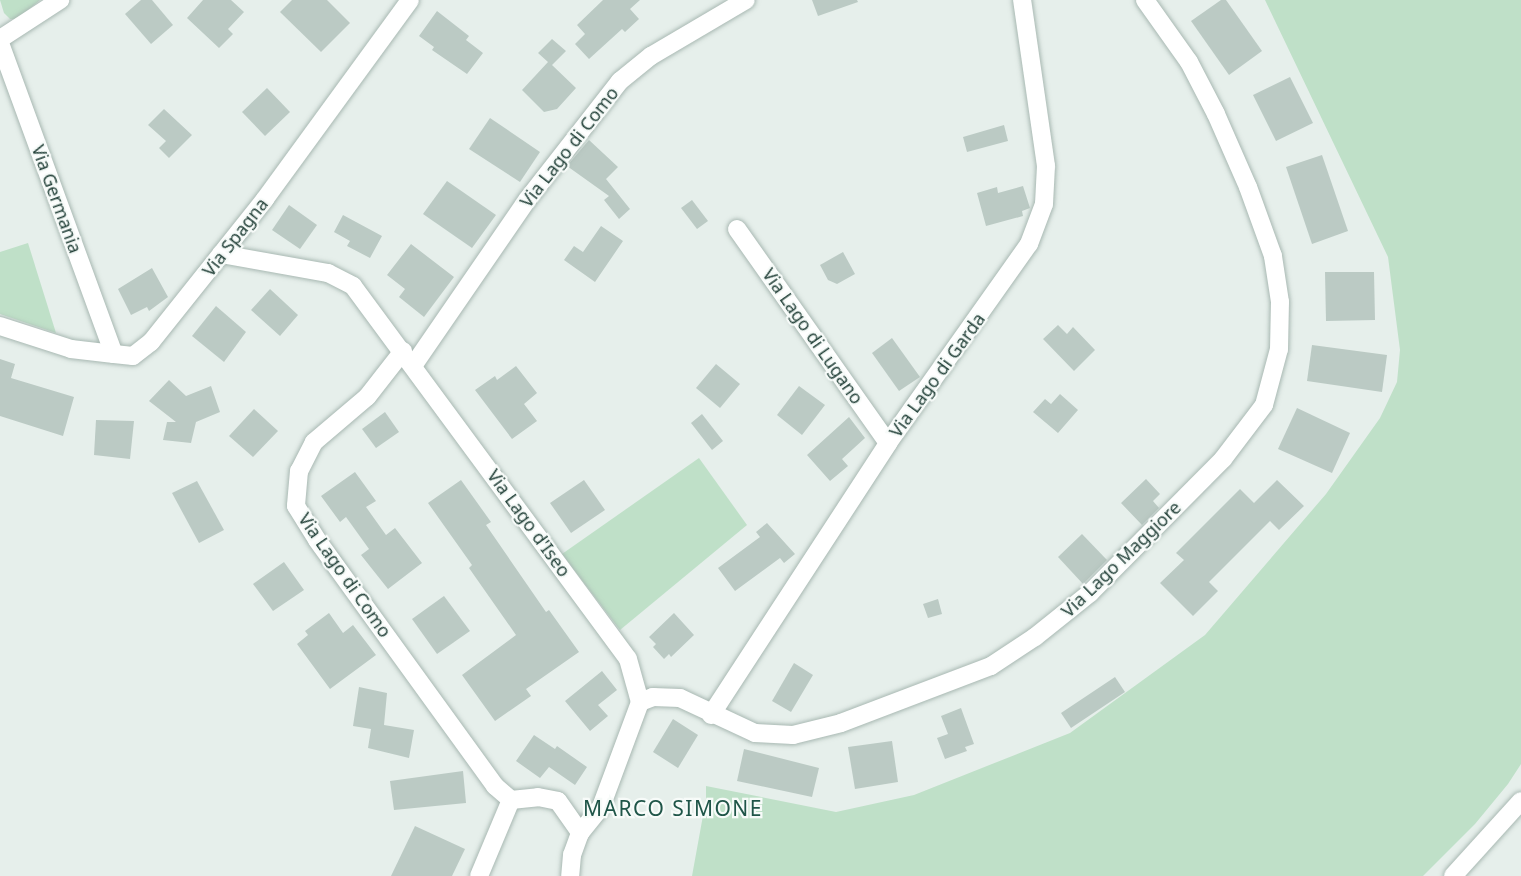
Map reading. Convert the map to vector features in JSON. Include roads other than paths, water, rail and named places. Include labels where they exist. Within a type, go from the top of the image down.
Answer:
[{"type":"street","points":[[0,41],[60,0]]},
{"type":"street","name":"Via Spagna","points":[[0,326],[71,349],[114,354],[133,356],[151,342],[266,199],[410,0]]},
{"type":"street","name":"Via Lago di Como","points":[[511,800],[495,786],[296,506],[299,471],[314,442],[408,358],[620,81],[651,56],[746,0]]},
{"type":"street","name":"Via Lago di Garda","points":[[711,715],[888,442],[1029,244],[1044,204],[1046,166],[1022,0]]},
{"type":"street","name":"Via Lago Maggiore","points":[[640,702],[653,697],[680,698],[711,715],[754,733],[793,735],[841,723],[991,666],[1035,637],[1090,593],[1223,459],[1264,405],[1279,348],[1280,302],[1273,256],[1248,187],[1216,114],[1189,62],[1145,0]]},
{"type":"street","name":"Via Germania","points":[[0,41],[114,354]]},
{"type":"street","name":"Via Lago di Lugano","points":[[737,229],[888,442]]},
{"type":"street","name":"Via Lago d'Iseo","points":[[221,254],[328,273],[353,286],[628,659],[640,702]]},
{"type":"street","points":[[570,876],[572,855],[580,833],[601,807],[640,702]]},
{"type":"street","points":[[479,876],[511,800],[538,797],[558,801],[580,833]]},
{"type":"street","points":[[1453,876],[1521,801]]},
{"type":"district","name":"MARCO SIMONE","points":[[673,808]]}]
